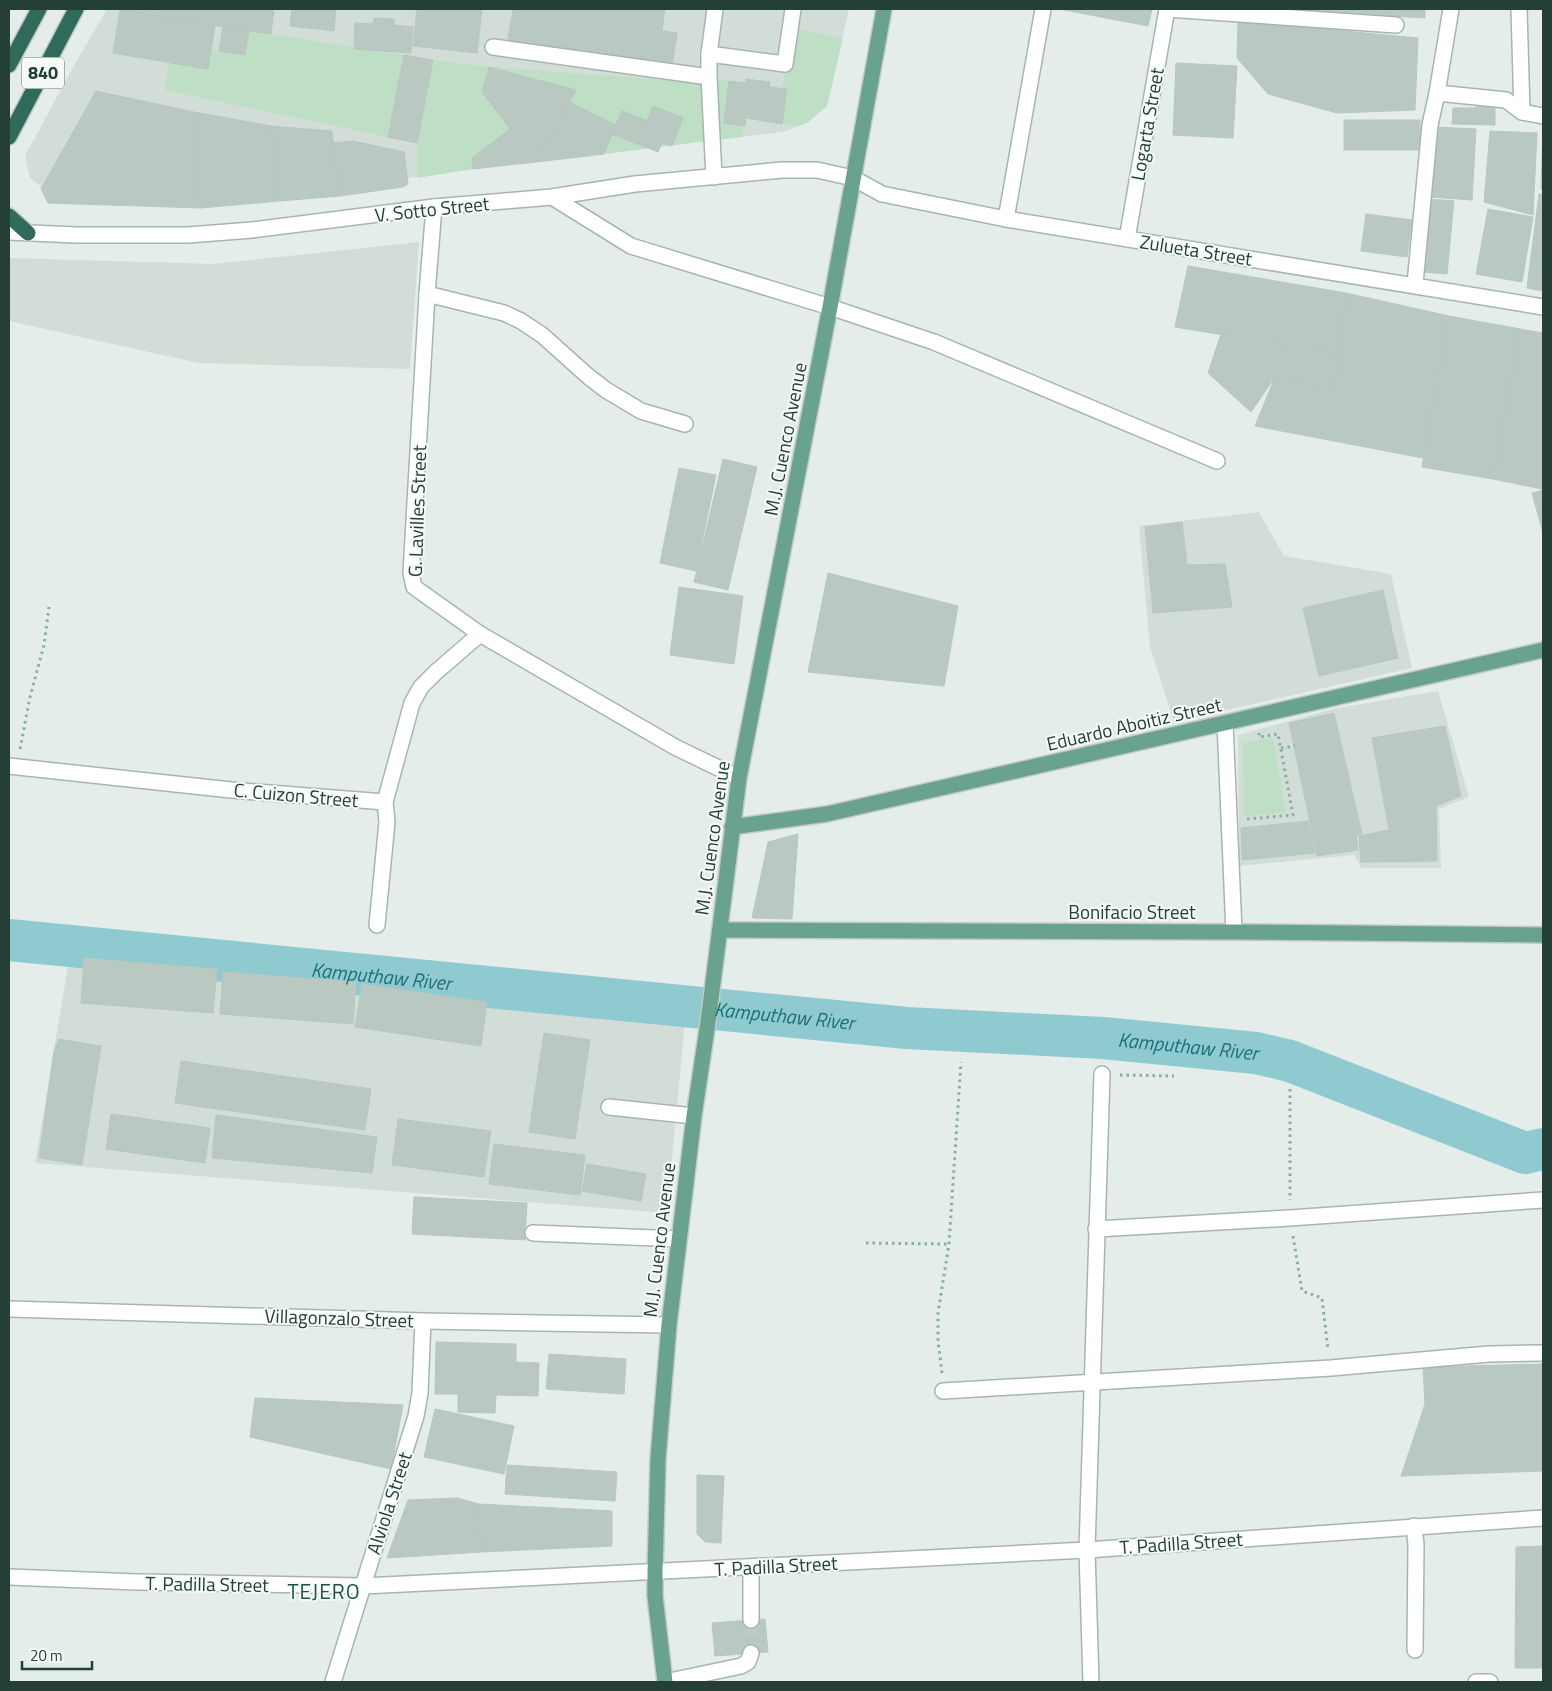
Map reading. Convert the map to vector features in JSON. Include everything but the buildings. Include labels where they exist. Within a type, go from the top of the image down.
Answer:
[{"type":"highway","name":"840","points":[[9,66],[39,9]]},
{"type":"highway","name":"840","points":[[9,137],[76,9]]},
{"type":"highway","points":[[9,216],[28,233]]},
{"type":"main road","name":"M.J. Cuenco Avenue","points":[[665,1682],[655,1596],[658,1459],[669,1325],[694,1116],[740,778],[830,308],[884,9]]},
{"type":"main road","name":"Eduardo Aboitiz Street","points":[[732,827],[827,814],[1543,650]]},
{"type":"main road","name":"Bonifacio Street","points":[[720,930],[1543,935]]},
{"type":"street","points":[[714,176],[709,54],[715,9]]},
{"type":"street","points":[[709,54],[785,64],[793,9]]},
{"type":"street","points":[[1006,219],[1043,9]]},
{"type":"street","points":[[1167,9],[1396,25]]},
{"type":"street","name":"Logarta Street","points":[[1127,239],[1167,9]]},
{"type":"street","points":[[1415,284],[1430,126],[1451,9]]},
{"type":"street","points":[[1519,9],[1522,112]]},
{"type":"street","points":[[493,47],[709,77]]},
{"type":"street","points":[[1437,93],[1506,100],[1522,112],[1543,116]]},
{"type":"street","name":"V. Sotto Street","points":[[9,232],[76,235],[188,235],[252,230],[434,207],[552,197],[634,184],[782,170],[817,170],[853,178]]},
{"type":"street","name":"Zulueta Street","points":[[853,178],[882,194],[1006,219],[1543,306]]},
{"type":"street","points":[[552,197],[631,246],[934,342],[1217,461]]},
{"type":"street","name":"G. Lavilles Street","points":[[434,207],[427,294],[411,573],[414,586],[480,634],[675,747],[740,778]]},
{"type":"street","points":[[427,294],[504,313],[521,321],[542,335],[606,390],[641,411],[686,424]]},
{"type":"street","name":"C. Cuizon Street","points":[[13,767],[231,790],[385,802],[412,703],[421,687],[480,634]]},
{"type":"street","points":[[1225,723],[1234,932]]},
{"type":"street","points":[[377,925],[388,822],[385,802]]},
{"type":"street","points":[[1091,1682],[1087,1550],[1102,1074]]},
{"type":"street","points":[[609,1106],[694,1116]]},
{"type":"street","points":[[1096,1229],[1300,1218],[1543,1200]]},
{"type":"street","points":[[533,1233],[679,1239]]},
{"type":"street","name":"Villagonzalo Street","points":[[9,1309],[669,1325]]},
{"type":"street","name":"Alviola Street","points":[[333,1682],[416,1416],[420,1393],[423,1320]]},
{"type":"street","points":[[943,1391],[1331,1368],[1490,1354],[1543,1354]]},
{"type":"street","name":"T. Padilla Street","points":[[9,1577],[137,1582],[363,1586],[655,1573],[1058,1550],[1087,1550],[1543,1518]]},
{"type":"street","points":[[1414,1526],[1416,1545],[1415,1650]]},
{"type":"street","points":[[751,1568],[752,1620]]},
{"type":"street","points":[[665,1682],[741,1666],[748,1662],[752,1653]]},
{"type":"street","points":[[1476,1682],[1490,1682]]},
{"type":"path","points":[[13,767],[44,645],[49,607]]},
{"type":"path","points":[[1242,820],[1293,815],[1278,734],[1259,737],[1256,716]]},
{"type":"path","points":[[1281,748],[1294,746]]},
{"type":"path","points":[[943,1391],[942,1365],[938,1341],[938,1314],[949,1244],[962,1062]]},
{"type":"path","points":[[1102,1074],[1174,1076]]},
{"type":"path","points":[[866,1242],[949,1244]]},
{"type":"shaded area","points":[[107,9],[849,9],[827,106],[807,123],[783,132],[473,169],[285,195],[48,192],[30,178],[25,156]]},
{"type":"shaded area","points":[[419,242],[410,369],[199,363],[9,321],[9,258],[214,264]]},
{"type":"shaded area","points":[[1259,512],[1284,556],[1391,574],[1412,668],[1174,722],[1150,647],[1139,526]]},
{"type":"shaded area","points":[[1438,691],[1469,797],[1439,809],[1441,868],[1361,868],[1355,855],[1239,866],[1238,735],[1337,708]]},
{"type":"shaded area","points":[[70,954],[686,1010],[667,1213],[35,1163]]},
{"type":"green space","points":[[790,28],[843,38],[827,106],[807,123],[799,126],[782,124],[787,89],[783,88]]},
{"type":"green space","points":[[249,31],[404,55],[388,137],[165,90],[169,62],[208,68],[211,49],[245,55]]},
{"type":"green space","points":[[433,60],[490,67],[701,83],[707,141],[604,154],[616,125],[569,102],[576,90],[489,67],[482,92],[510,129],[472,158],[473,169],[417,178],[417,143]]},
{"type":"green space","points":[[713,79],[729,81],[724,123],[741,125],[744,137],[717,140]]},
{"type":"green space","points":[[1273,738],[1286,812],[1244,816],[1243,743]]},
{"type":"waterway","name":"Kamputhaw River","points":[[9,940],[907,1028],[1103,1038],[1256,1053],[1290,1061],[1525,1153],[1543,1149]]},
{"type":"tunnel","points":[[751,1620],[751,1653]]},
{"type":"district","name":"TEJERO","points":[[324,1592]]}]
